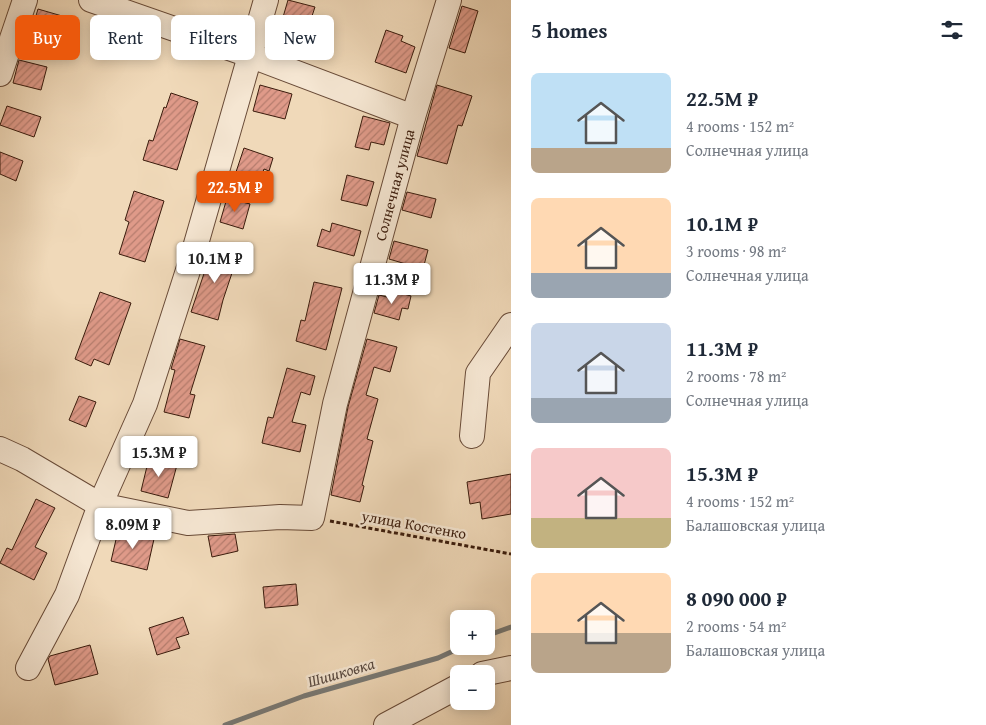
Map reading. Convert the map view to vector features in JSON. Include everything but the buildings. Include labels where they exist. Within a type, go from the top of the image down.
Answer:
[{"type":"street","points":[[0,74],[25,0]]},
{"type":"street","points":[[91,0],[171,28]]},
{"type":"street","points":[[255,36],[266,0]]},
{"type":"street","name":"Солнечная улица","points":[[312,518],[335,404],[414,117],[449,0]]},
{"type":"street","points":[[255,58],[414,117]]},
{"type":"street","points":[[28,668],[67,595],[100,505],[145,404],[192,258],[248,60]]},
{"type":"street","points":[[472,436],[478,373],[511,326]]},
{"type":"street","points":[[0,449],[22,459],[100,505],[188,523],[280,517],[312,518]]},
{"type":"street","points":[[495,671],[511,668]]},
{"type":"street","points":[[386,725],[450,691]]},
{"type":"path","name":"улица Костенко","points":[[312,518],[511,554]]},
{"type":"waterway","name":"Шишковка","points":[[495,633],[511,627]]},
{"type":"waterway","name":"Шишковка","points":[[225,725],[304,696],[438,658],[450,652]]}]
